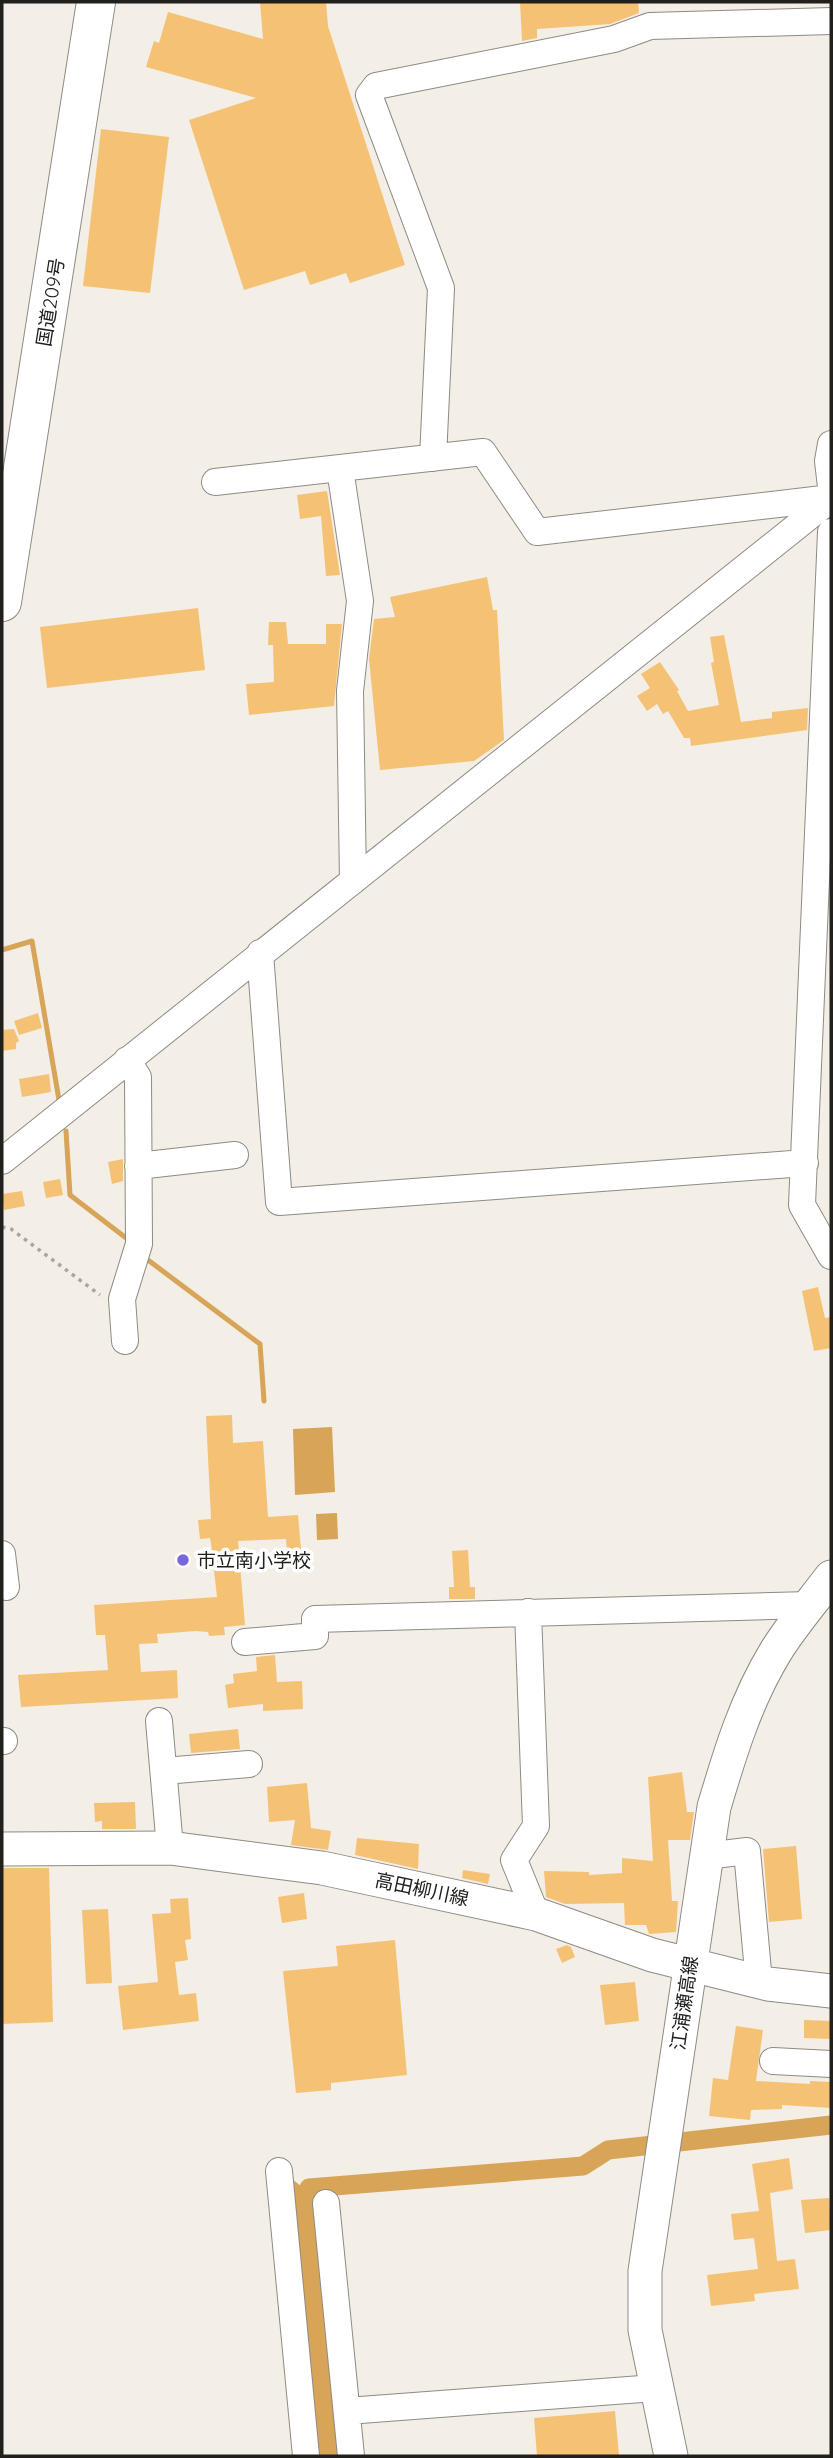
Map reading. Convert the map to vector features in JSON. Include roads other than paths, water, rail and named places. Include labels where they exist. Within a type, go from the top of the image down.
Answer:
[{"type":"highway","name":"国道209号","points":[[2,602],[96,2]]},
{"type":"main road","name":"江浦瀬高線","points":[[671,2456],[645,2330],[645,2271],[714,1808],[747,1707],[777,1650],[831,1577]]},
{"type":"main road","name":"高田柳川線","points":[[2,1849],[170,1848],[322,1868],[536,1914],[689,1965],[759,1982],[831,1991]]},
{"type":"street","points":[[433,458],[442,288],[369,95],[376,86],[614,39],[650,26],[831,21]]},
{"type":"street","points":[[831,444],[828,461],[831,487]]},
{"type":"street","points":[[215,482],[483,452],[537,532],[831,498]]},
{"type":"street","points":[[340,468],[360,601],[350,691],[353,881]]},
{"type":"street","points":[[2,1161],[831,498]]},
{"type":"street","points":[[831,532],[802,1205],[831,1256]]},
{"type":"street","points":[[260,953],[279,1202],[805,1163]]},
{"type":"street","points":[[125,1341],[122,1310],[139,1244],[138,1077],[127,1060]]},
{"type":"street","points":[[138,1166],[235,1155]]},
{"type":"street","points":[[2,1554],[6,1587]]},
{"type":"street","points":[[245,1642],[315,1636],[315,1619],[810,1605]]},
{"type":"street","points":[[528,1612],[536,1826],[514,1860],[536,1914]]},
{"type":"street","points":[[159,1721],[170,1848]]},
{"type":"street","points":[[164,1772],[249,1764]]},
{"type":"street","points":[[706,1856],[747,1851],[759,1982]]},
{"type":"street","points":[[773,2061],[831,2064]]},
{"type":"street","points":[[279,2171],[306,2456]]},
{"type":"street","points":[[326,2203],[351,2456]]},
{"type":"street","points":[[347,2411],[655,2388]]},
{"type":"waterway","points":[[2,950],[32,941],[59,1100]]},
{"type":"waterway","points":[[66,1131],[70,1195],[130,1241]]},
{"type":"waterway","points":[[144,1257],[260,1344],[264,1401]]},
{"type":"waterway","points":[[312,2218],[309,2188],[583,2166],[608,2150],[831,2125]]},
{"type":"place","name":"市立南小学校","points":[[183,1560]]}]
